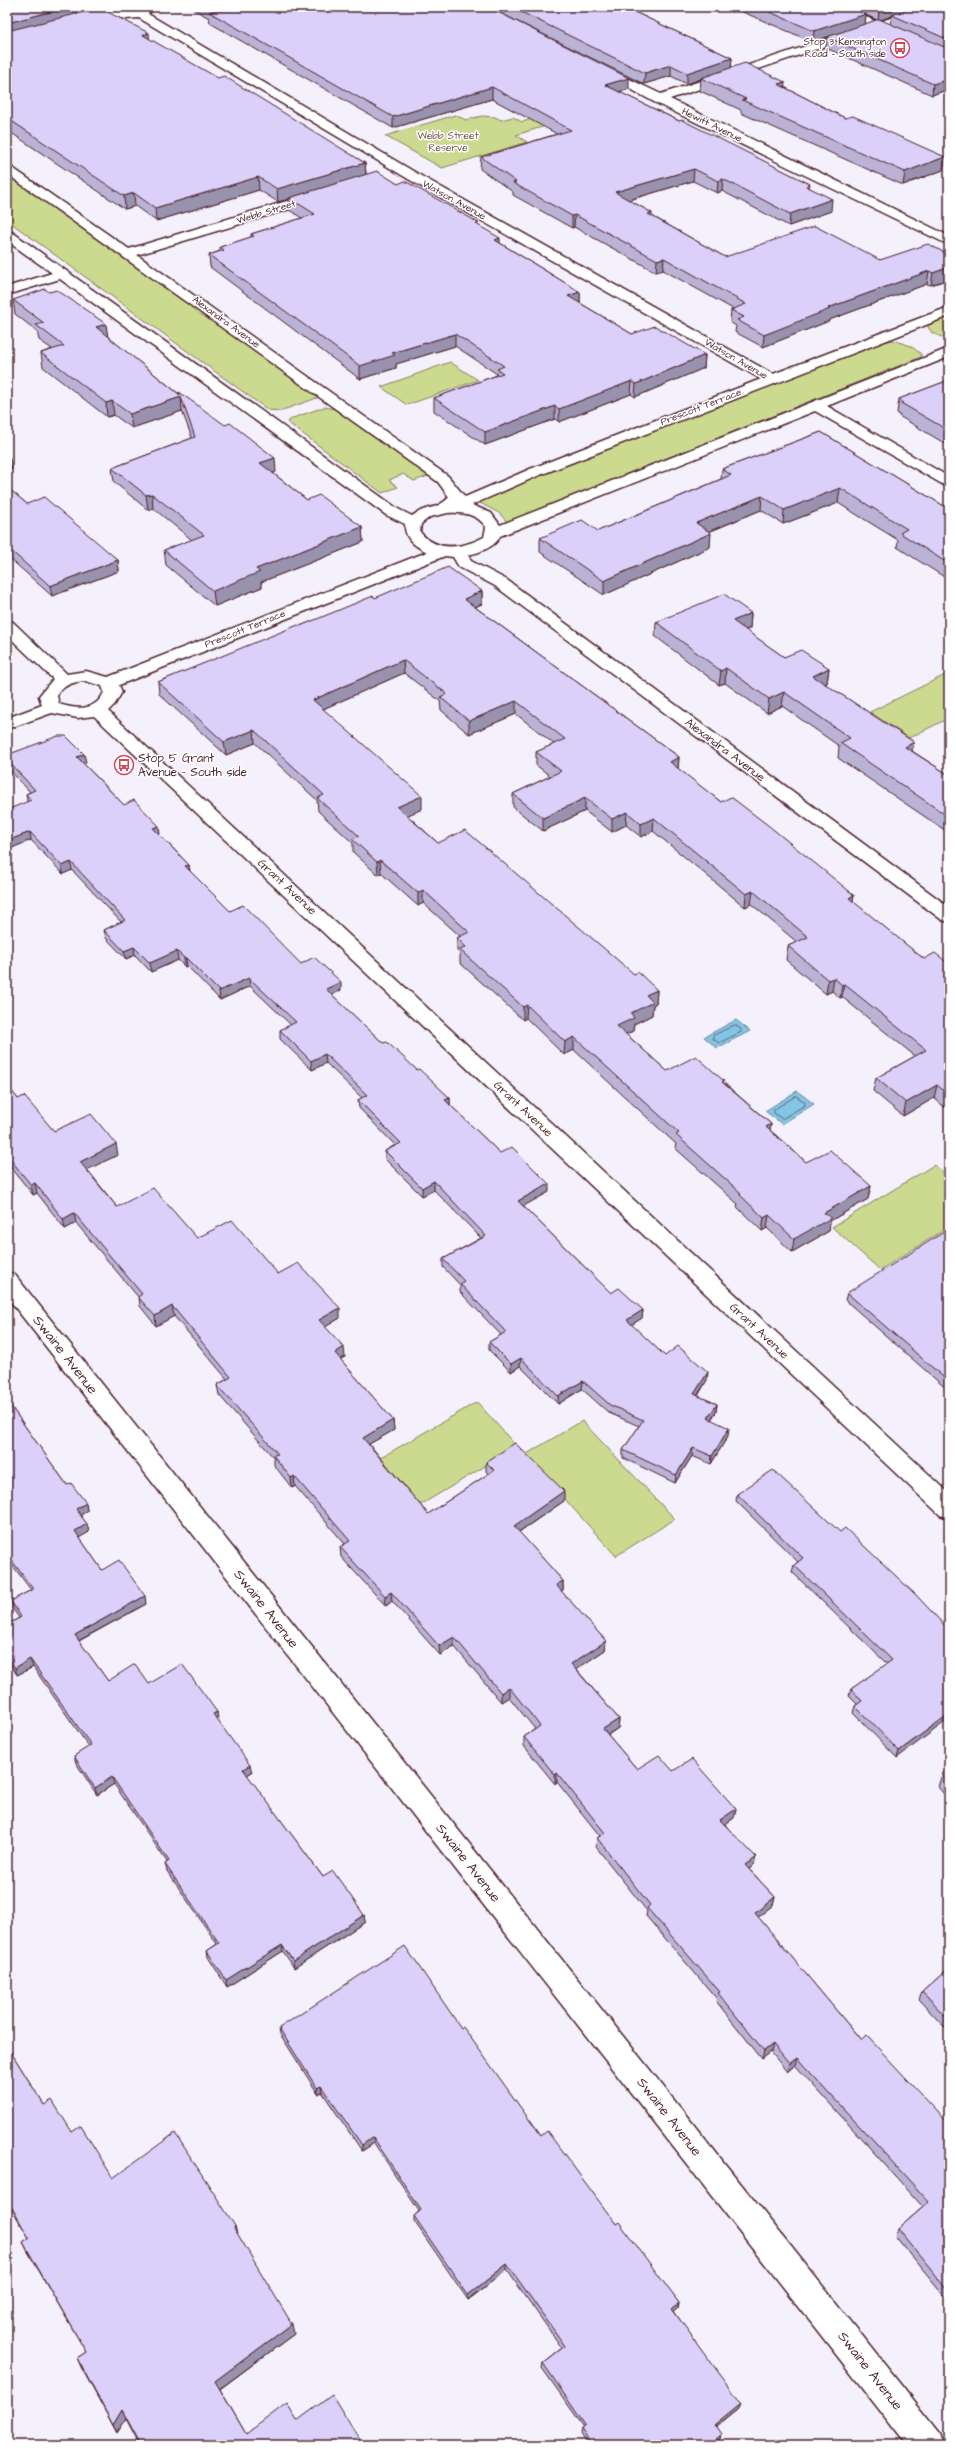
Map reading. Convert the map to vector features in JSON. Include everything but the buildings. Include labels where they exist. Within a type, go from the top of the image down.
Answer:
[{"type":"street","points":[[834,7],[949,57]]},
{"type":"street","points":[[658,99],[935,7]]},
{"type":"street","points":[[96,17],[109,10],[123,16],[145,10]]},
{"type":"street","name":"Watson Avenue","points":[[145,10],[402,170],[771,379]]},
{"type":"street","name":"Hewitt Avenue","points":[[588,63],[658,99],[949,241]]},
{"type":"street","name":"Alexandra Avenue","points":[[7,168],[129,253],[443,479],[457,497],[451,508]]},
{"type":"street","points":[[382,176],[402,170]]},
{"type":"street","name":"Webb Street","points":[[129,253],[328,193]]},
{"type":"street","points":[[7,234],[60,275],[392,512],[413,522]]},
{"type":"street","points":[[7,291],[60,275]]},
{"type":"street","name":"Prescott Terrace","points":[[451,508],[517,479],[949,311]]},
{"type":"street","points":[[489,539],[949,352]]},
{"type":"street","points":[[816,405],[949,484]]},
{"type":"street","name":"Alexandra Avenue","points":[[443,479],[466,485],[517,479]]},
{"type":"street","points":[[451,552],[424,546],[412,535],[411,528],[413,522],[426,512],[451,508],[477,511],[485,516],[494,527],[489,539]]},
{"type":"street","name":"Alexandra Avenue","points":[[489,539],[485,563],[500,583]]},
{"type":"street","name":"Prescott Terrace","points":[[109,683],[381,577],[489,539]]},
{"type":"street","name":"Prescott Terrace","points":[[381,577],[424,546]]},
{"type":"street","name":"Alexandra Avenue","points":[[451,552],[466,564],[500,583],[949,916]]},
{"type":"street","points":[[398,571],[446,564],[471,567]]},
{"type":"street","points":[[7,626],[64,680]]},
{"type":"street","points":[[7,724],[52,707],[75,714],[97,710],[111,699],[113,692],[109,683],[86,676],[64,680],[51,690],[48,696],[52,707]]},
{"type":"street","name":"Grant Avenue","points":[[97,710],[949,1508]]},
{"type":"street","name":"Swaine Avenue","points":[[7,1281],[928,2445]]},
{"type":"green space","name":"Webb Street Reserve","points":[[613,95],[555,123],[516,135],[527,142],[442,168],[385,136],[455,115],[466,120],[482,116],[495,117],[501,120],[513,117],[522,122]]},
{"type":"green space","points":[[7,175],[318,395],[317,398],[280,411],[268,410],[7,220]]},
{"type":"green space","points":[[949,315],[949,340],[932,333],[928,327],[928,324]]},
{"type":"green space","points":[[893,340],[911,346],[921,354],[921,357],[507,522],[499,513],[480,503],[480,501],[488,495],[882,342]]},
{"type":"green space","points":[[450,362],[478,380],[407,405],[381,387]]},
{"type":"green space","points":[[324,407],[336,409],[431,475],[414,481],[403,474],[389,480],[398,487],[382,493],[287,422],[293,418]]},
{"type":"green space","points":[[947,674],[949,676],[949,718],[909,738],[870,712]]},
{"type":"green space","points":[[934,1165],[949,1177],[949,1227],[880,1270],[832,1227]]},
{"type":"green space","points":[[477,1402],[517,1447],[417,1507],[375,1461]]},
{"type":"green space","points":[[582,1421],[675,1519],[616,1556],[525,1455]]},
{"type":"water","points":[[736,1020],[750,1031],[717,1048],[704,1037]]},
{"type":"water","points":[[797,1091],[814,1104],[782,1124],[765,1111]]},
{"type":"place","name":"Stop 3 Kensington Road - South side","points":[[900,48]]},
{"type":"place","name":"Stop 5 Grant Avenue - South side","points":[[124,765]]}]
